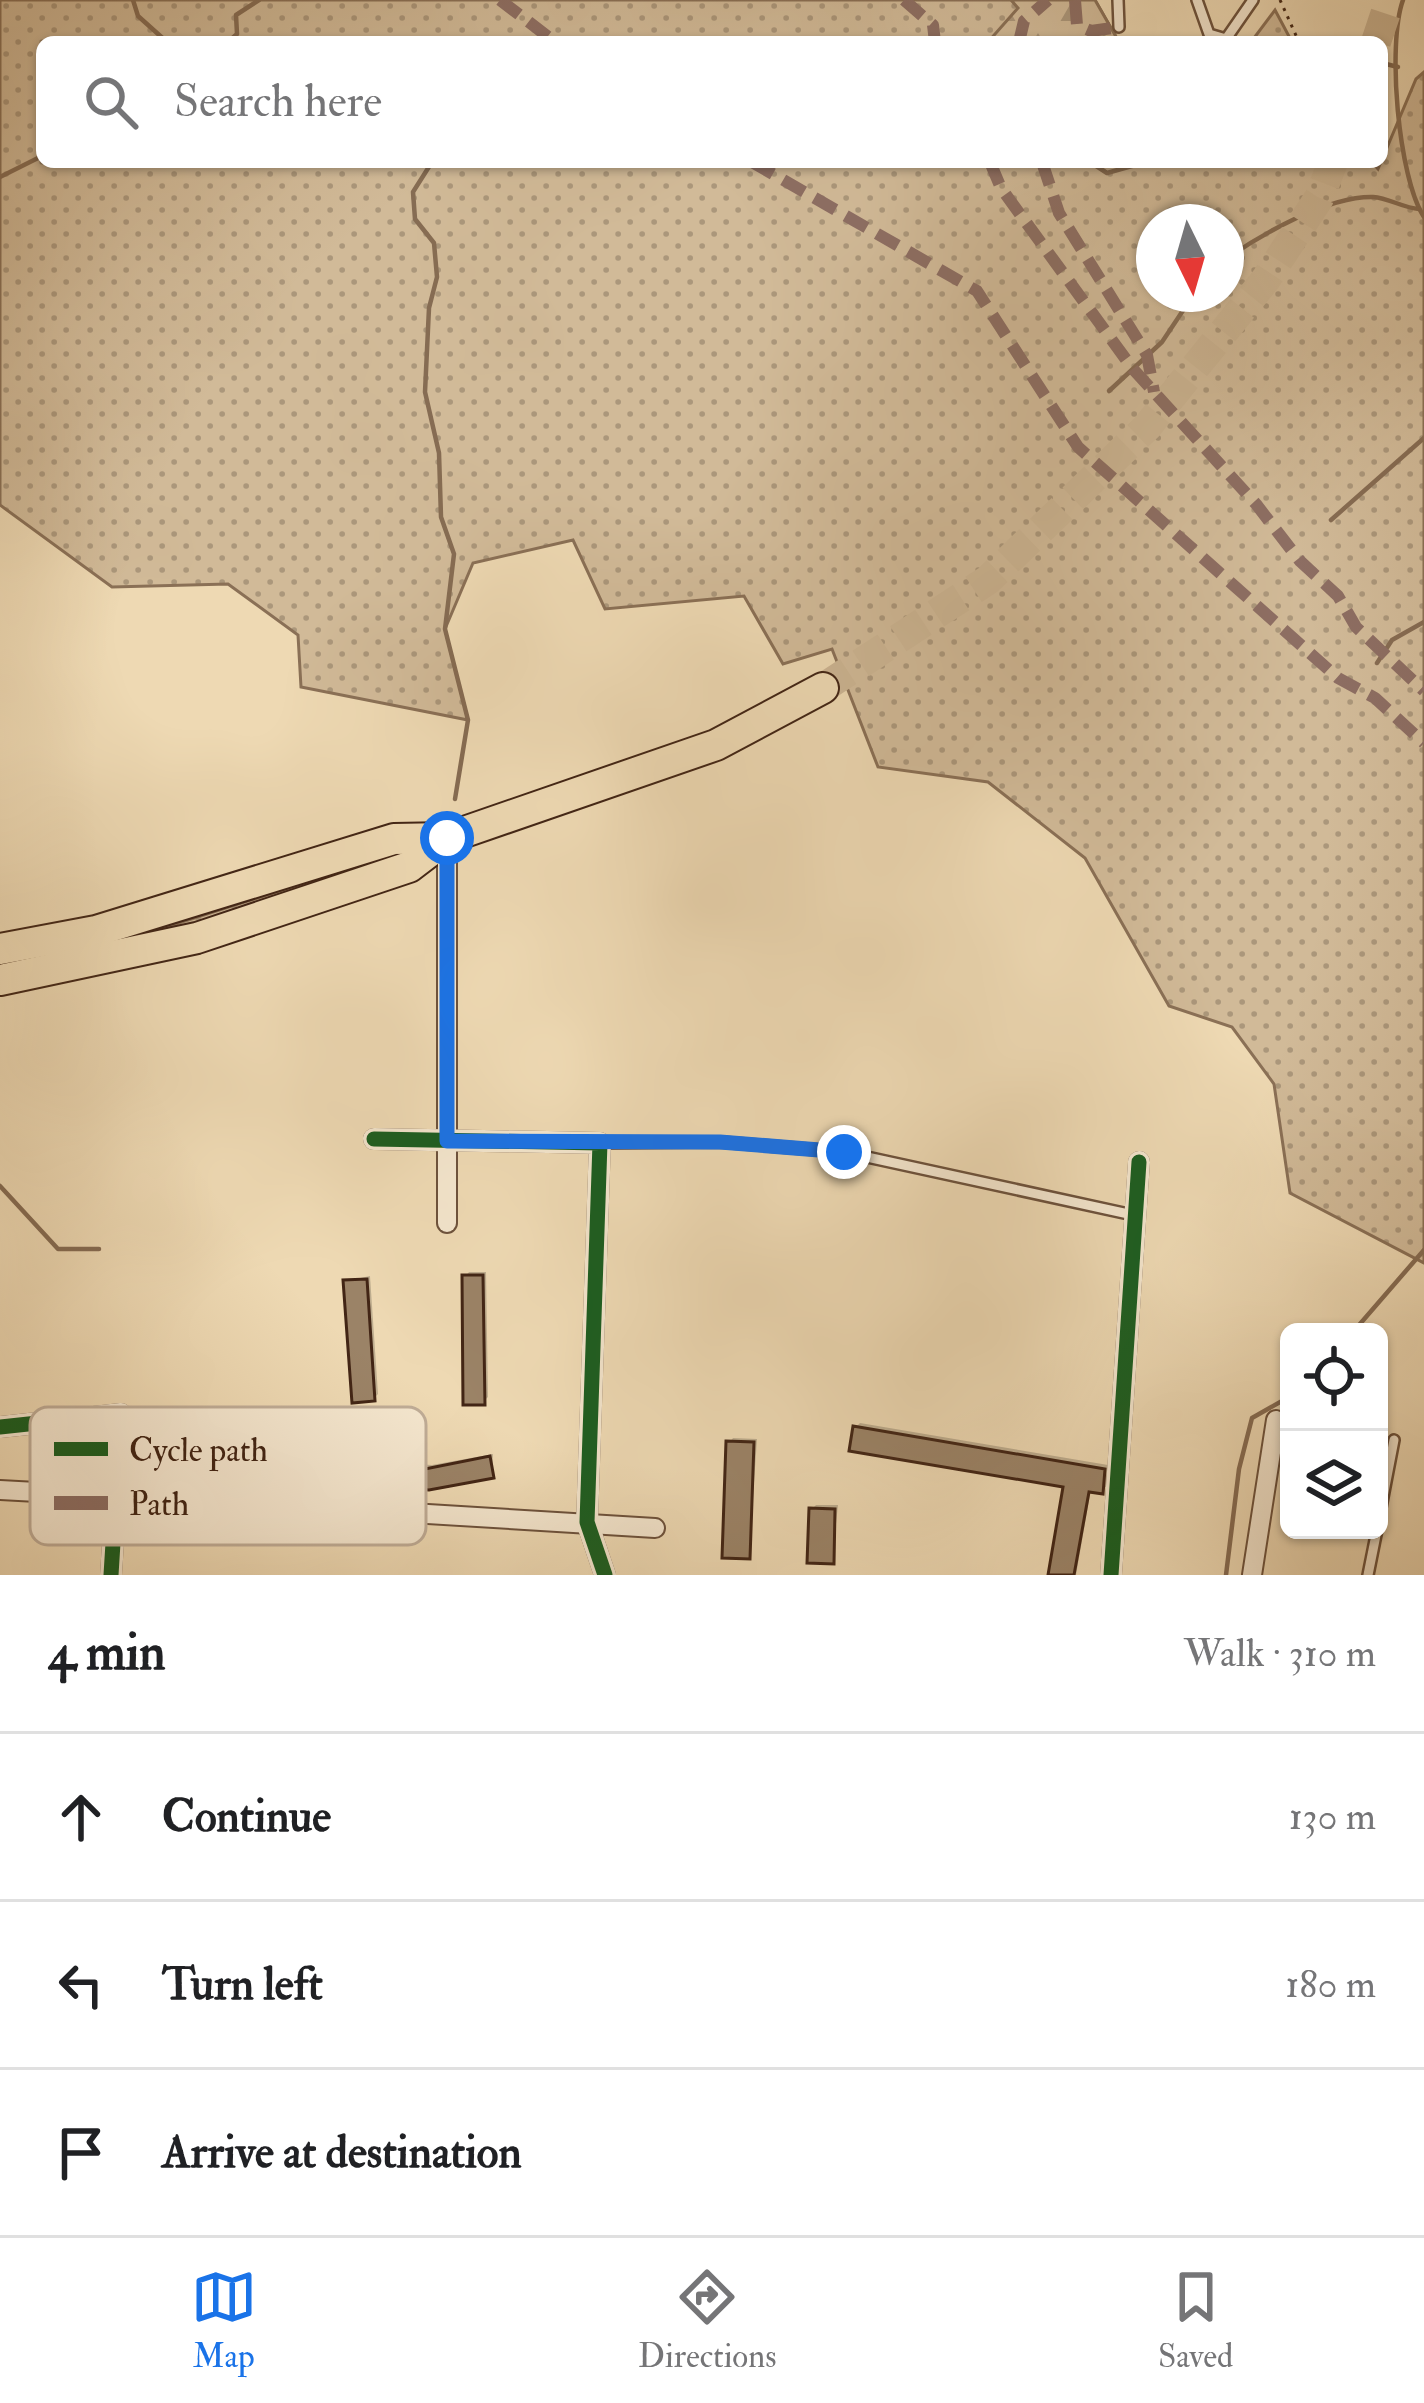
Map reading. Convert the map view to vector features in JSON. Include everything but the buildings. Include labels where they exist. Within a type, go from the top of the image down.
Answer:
[{"type":"main road","points":[[0,949],[96,931],[394,839],[447,838],[716,745],[823,688]]},
{"type":"main road","points":[[0,980],[197,938],[410,867],[447,838]]},
{"type":"street","points":[[447,838],[447,1223]]},
{"type":"street","points":[[374,1139],[600,1143],[587,1522],[604,1575]]},
{"type":"street","points":[[1112,1575],[1139,1162]]},
{"type":"street","points":[[1252,1575],[1276,1420]]},
{"type":"street","points":[[0,1427],[30,1424]]},
{"type":"street","points":[[0,1490],[30,1492]]},
{"type":"street","points":[[426,1513],[655,1528]]},
{"type":"street","points":[[111,1575],[113,1545]]},
{"type":"lane","points":[[1118,0],[1119,27]]},
{"type":"lane","points":[[1197,0],[1209,34],[1216,36]]},
{"type":"lane","points":[[1228,36],[1253,0]]},
{"type":"lane","points":[[600,1143],[720,1142],[844,1152],[1133,1215]]},
{"type":"lane","points":[[1388,1471],[1394,1440]]},
{"type":"lane","points":[[1368,1575],[1375,1539]]},
{"type":"path","points":[[1280,0],[1296,36]]},
{"type":"green space","points":[[0,0],[1095,0],[1116,36],[36,36],[36,168],[1378,169],[1388,168],[1388,145],[1416,79],[1424,72],[1424,1263],[1290,1193],[1274,1084],[1232,1027],[1169,1006],[1085,858],[988,782],[878,767],[832,649],[783,664],[744,596],[605,609],[573,540],[473,563],[445,629],[468,720],[301,687],[298,635],[228,584],[112,587],[0,505]]},
{"type":"green space","points":[[1011,0],[1095,0],[1116,36],[993,36],[1018,8]]},
{"type":"green space","points":[[1275,10],[1289,36],[1256,36]]},
{"type":"green space","points":[[405,851],[259,913],[155,942],[0,974],[0,963],[138,936]]},
{"type":"waterway","points":[[133,0],[138,16],[160,36]]},
{"type":"waterway","points":[[235,36],[236,15],[259,0]]},
{"type":"waterway","points":[[1403,0],[1396,47],[1398,110],[1408,172],[1424,217]]},
{"type":"waterway","points":[[1388,64],[1398,67]]},
{"type":"waterway","points":[[0,177],[36,159]]},
{"type":"waterway","points":[[428,168],[413,192],[415,219],[434,243],[437,277],[429,308],[425,392],[439,453],[441,517],[454,554],[445,629],[468,720],[455,799]]},
{"type":"waterway","points":[[1099,168],[1107,173],[1125,168]]},
{"type":"waterway","points":[[1244,248],[1316,210],[1355,198],[1373,197],[1419,209]]},
{"type":"waterway","points":[[1109,391],[1162,342],[1182,312]]},
{"type":"waterway","points":[[1331,520],[1424,438]]},
{"type":"waterway","points":[[1377,663],[1392,640],[1424,622]]},
{"type":"waterway","points":[[0,1186],[58,1249],[99,1249]]},
{"type":"waterway","points":[[1361,1323],[1424,1250]]},
{"type":"waterway","points":[[1226,1575],[1239,1469],[1252,1418],[1280,1402]]},
{"type":"tunnel","points":[[1378,36],[1390,0]]},
{"type":"tunnel","points":[[823,688],[988,580],[1147,427],[1266,279],[1319,198],[1331,168]]},
{"type":"marked path","points":[[500,0],[547,36]]},
{"type":"marked path","points":[[904,0],[933,25],[934,36]]},
{"type":"marked path","points":[[1020,36],[1024,21],[1048,0]]},
{"type":"marked path","points":[[1075,0],[1077,25],[1091,31],[1119,27]]},
{"type":"marked path","points":[[762,168],[977,291],[1078,447],[1338,678],[1375,698],[1424,743]]},
{"type":"marked path","points":[[993,168],[1001,188],[1133,369],[1256,504],[1300,561],[1338,596],[1356,627],[1424,691]]},
{"type":"marked path","points":[[1044,168],[1059,213],[1147,355],[1154,392]]},
{"type":"cycle path","points":[[374,1139],[600,1143],[587,1522],[605,1575]]},
{"type":"cycle path","points":[[1111,1575],[1139,1162]]},
{"type":"cycle path","points":[[0,1427],[30,1424]]},
{"type":"cycle path","points":[[111,1575],[113,1545]]},
{"type":"route","points":[[447,838],[447,1141],[720,1142],[844,1152]]}]
